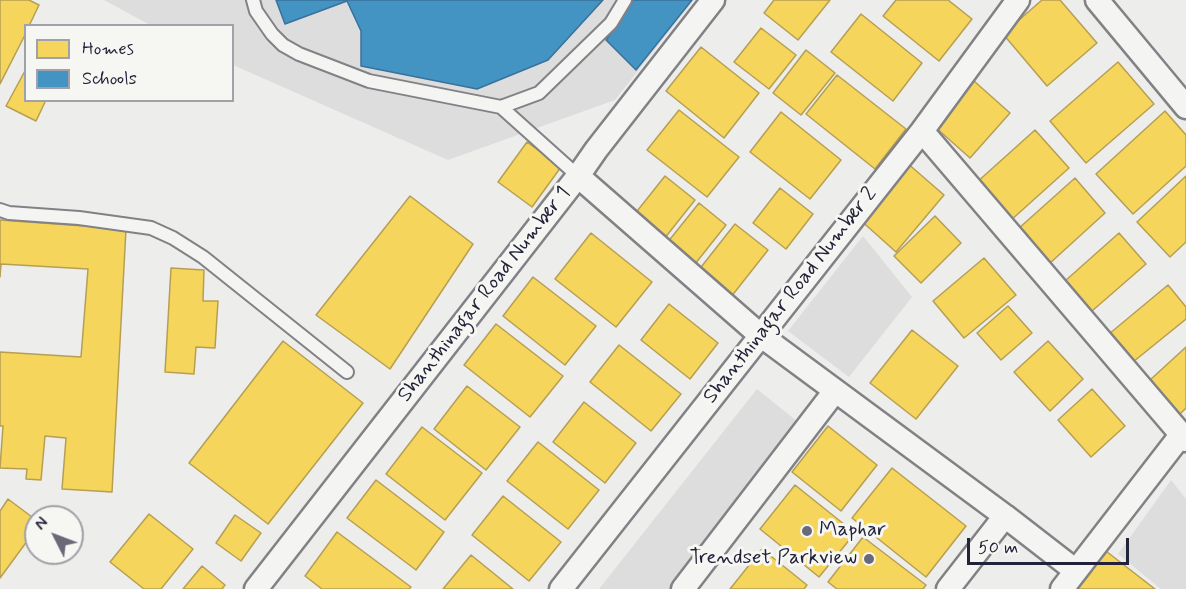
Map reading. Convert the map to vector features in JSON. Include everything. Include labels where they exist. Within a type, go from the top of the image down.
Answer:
[{"type":"street","name":"Shanthinagar Road Number 1","points":[[256,589],[712,0]]},
{"type":"street","name":"Shanthinagar Road Number 2","points":[[561,589],[922,131],[1018,0]]},
{"type":"street","points":[[1097,0],[1186,107]]},
{"type":"street","points":[[922,131],[1184,437],[1062,589]]},
{"type":"street","points":[[578,176],[760,335],[1076,571]]},
{"type":"street","points":[[683,589],[835,391]]},
{"type":"street","points":[[948,589],[1005,516]]},
{"type":"lane","points":[[253,0],[256,11],[272,34],[283,45],[299,54],[369,81],[501,107],[578,176]]},
{"type":"lane","points":[[501,107],[539,93],[611,23],[626,0]]},
{"type":"lane","points":[[0,210],[9,213],[79,218],[151,228],[173,238],[203,258],[347,372]]},
{"type":"shaded area","points":[[104,0],[694,0],[615,100],[448,160],[234,65],[234,24],[148,24]]},
{"type":"shaded area","points":[[863,236],[912,297],[849,377],[788,331]]},
{"type":"shaded area","points":[[757,389],[803,426],[671,589],[599,589]]},
{"type":"shaded area","points":[[1171,480],[1186,499],[1186,589],[1161,589],[1118,554]]},
{"type":"building: Homes","points":[[0,0],[29,0],[39,5],[30,24],[24,24],[24,37],[0,84]]},
{"type":"building: Homes","points":[[774,0],[830,0],[798,40],[764,13]]},
{"type":"building: Homes","points":[[896,0],[948,0],[972,19],[939,61],[883,16]]},
{"type":"building: Homes","points":[[1042,0],[1060,0],[1097,43],[1047,86],[1003,34]]},
{"type":"building: Homes","points":[[861,14],[922,63],[893,101],[831,52]]},
{"type":"building: Homes","points":[[761,28],[796,55],[769,89],[734,62]]},
{"type":"building: Homes","points":[[701,47],[759,93],[724,138],[666,91]]},
{"type":"building: Homes","points":[[806,50],[835,73],[801,115],[773,93]]},
{"type":"building: Homes","points":[[1118,62],[1154,104],[1086,163],[1050,121]]},
{"type":"building: Homes","points":[[24,73],[24,102],[45,102],[36,121],[6,106]]},
{"type":"building: Homes","points":[[837,75],[906,129],[875,169],[806,114]]},
{"type":"building: Homes","points":[[974,81],[1010,113],[970,158],[934,126]]},
{"type":"building: Homes","points":[[679,110],[739,157],[707,197],[647,150]]},
{"type":"building: Homes","points":[[1165,111],[1186,135],[1186,166],[1133,214],[1096,174]]},
{"type":"building: Homes","points":[[781,112],[841,160],[810,199],[750,152]]},
{"type":"building: Homes","points":[[1035,130],[1069,168],[1010,221],[976,183]]},
{"type":"building: Homes","points":[[527,142],[561,167],[532,207],[498,182]]},
{"type":"building: Homes","points":[[906,162],[944,195],[896,252],[858,218]]},
{"type":"building: Homes","points":[[665,176],[695,200],[660,244],[630,220]]},
{"type":"building: Homes","points":[[1186,176],[1186,242],[1170,257],[1137,222]]},
{"type":"building: Homes","points":[[1075,178],[1105,213],[1049,264],[1018,229]]},
{"type":"building: Homes","points":[[780,188],[813,214],[786,249],[753,223]]},
{"type":"building: Homes","points":[[410,196],[473,244],[390,369],[316,315]]},
{"type":"building: Homes","points":[[699,203],[726,225],[695,264],[667,243]]},
{"type":"building: Homes","points":[[935,216],[961,243],[921,283],[894,256]]},
{"type":"building: Homes","points":[[0,220],[126,229],[112,492],[62,489],[66,438],[45,436],[41,480],[26,479],[27,469],[0,468],[3,426],[0,426],[0,352],[81,357],[88,269],[1,264],[0,277]]},
{"type":"building: Homes","points":[[735,224],[768,250],[727,302],[694,276]]},
{"type":"building: Homes","points":[[591,233],[652,282],[616,327],[555,279]]},
{"type":"building: Homes","points":[[1119,233],[1146,264],[1092,311],[1065,281]]},
{"type":"building: Homes","points":[[984,258],[1016,295],[964,338],[933,301]]},
{"type":"building: Homes","points":[[171,268],[204,270],[203,301],[218,301],[215,348],[196,347],[194,374],[165,372]]},
{"type":"building: Homes","points":[[533,277],[596,326],[565,365],[503,316]]},
{"type":"building: Homes","points":[[1168,285],[1186,307],[1186,319],[1133,362],[1109,334]]},
{"type":"building: Homes","points":[[669,304],[718,343],[690,379],[641,340]]},
{"type":"building: Homes","points":[[1008,306],[1032,333],[1001,360],[977,333]]},
{"type":"building: Homes","points":[[496,324],[563,376],[530,417],[464,365]]},
{"type":"building: Homes","points":[[912,330],[958,366],[916,419],[870,383]]},
{"type":"building: Homes","points":[[283,341],[363,403],[268,524],[189,463]]},
{"type":"building: Homes","points":[[1048,341],[1083,379],[1050,411],[1014,372]]},
{"type":"building: Homes","points":[[619,345],[681,394],[651,431],[590,382]]},
{"type":"building: Homes","points":[[1186,347],[1186,408],[1180,414],[1150,380]]},
{"type":"building: Homes","points":[[467,386],[520,427],[486,470],[434,429]]},
{"type":"building: Homes","points":[[1092,389],[1125,426],[1091,457],[1058,420]]},
{"type":"building: Homes","points":[[584,402],[636,443],[605,483],[553,442]]},
{"type":"building: Homes","points":[[828,426],[877,465],[841,511],[792,472]]},
{"type":"building: Homes","points":[[422,427],[482,473],[445,520],[386,474]]},
{"type":"building: Homes","points":[[538,442],[599,490],[568,529],[507,481]]},
{"type":"building: Homes","points":[[892,468],[966,526],[926,577],[852,518]]},
{"type":"building: Homes","points":[[376,480],[444,532],[416,570],[347,518]]},
{"type":"building: Homes","name":"Maphar","points":[[795,485],[855,533],[819,577],[760,529]]},
{"type":"building: Homes","points":[[503,496],[561,542],[529,581],[472,535]]},
{"type":"building: Homes","points":[[8,499],[24,511],[24,545],[0,578],[0,511]]},
{"type":"building: Homes","points":[[149,514],[193,549],[161,589],[144,589],[110,562]]},
{"type":"building: Homes","points":[[235,515],[261,533],[241,561],[216,543]]},
{"type":"building: Homes","points":[[337,532],[411,587],[409,589],[322,589],[305,576]]},
{"type":"building: Homes","name":"Trendset Parkview","points":[[863,537],[926,585],[923,589],[837,589],[828,582]]},
{"type":"building: Homes","points":[[1102,548],[1155,589],[1070,589]]},
{"type":"building: Homes","points":[[762,549],[807,585],[804,589],[730,589]]},
{"type":"building: Homes","points":[[471,555],[513,589],[443,589]]},
{"type":"building: Homes","points":[[202,566],[225,585],[222,589],[183,589]]},
{"type":"building: Schools","points":[[276,0],[603,0],[548,60],[477,89],[361,66],[361,31],[347,1],[285,24]]},
{"type":"building: Schools","points":[[633,0],[692,0],[636,70],[606,40]]},
{"type":"place","name":"Maphar","points":[[807,531]]},
{"type":"place","name":"Trendset Parkview","points":[[869,559]]}]
